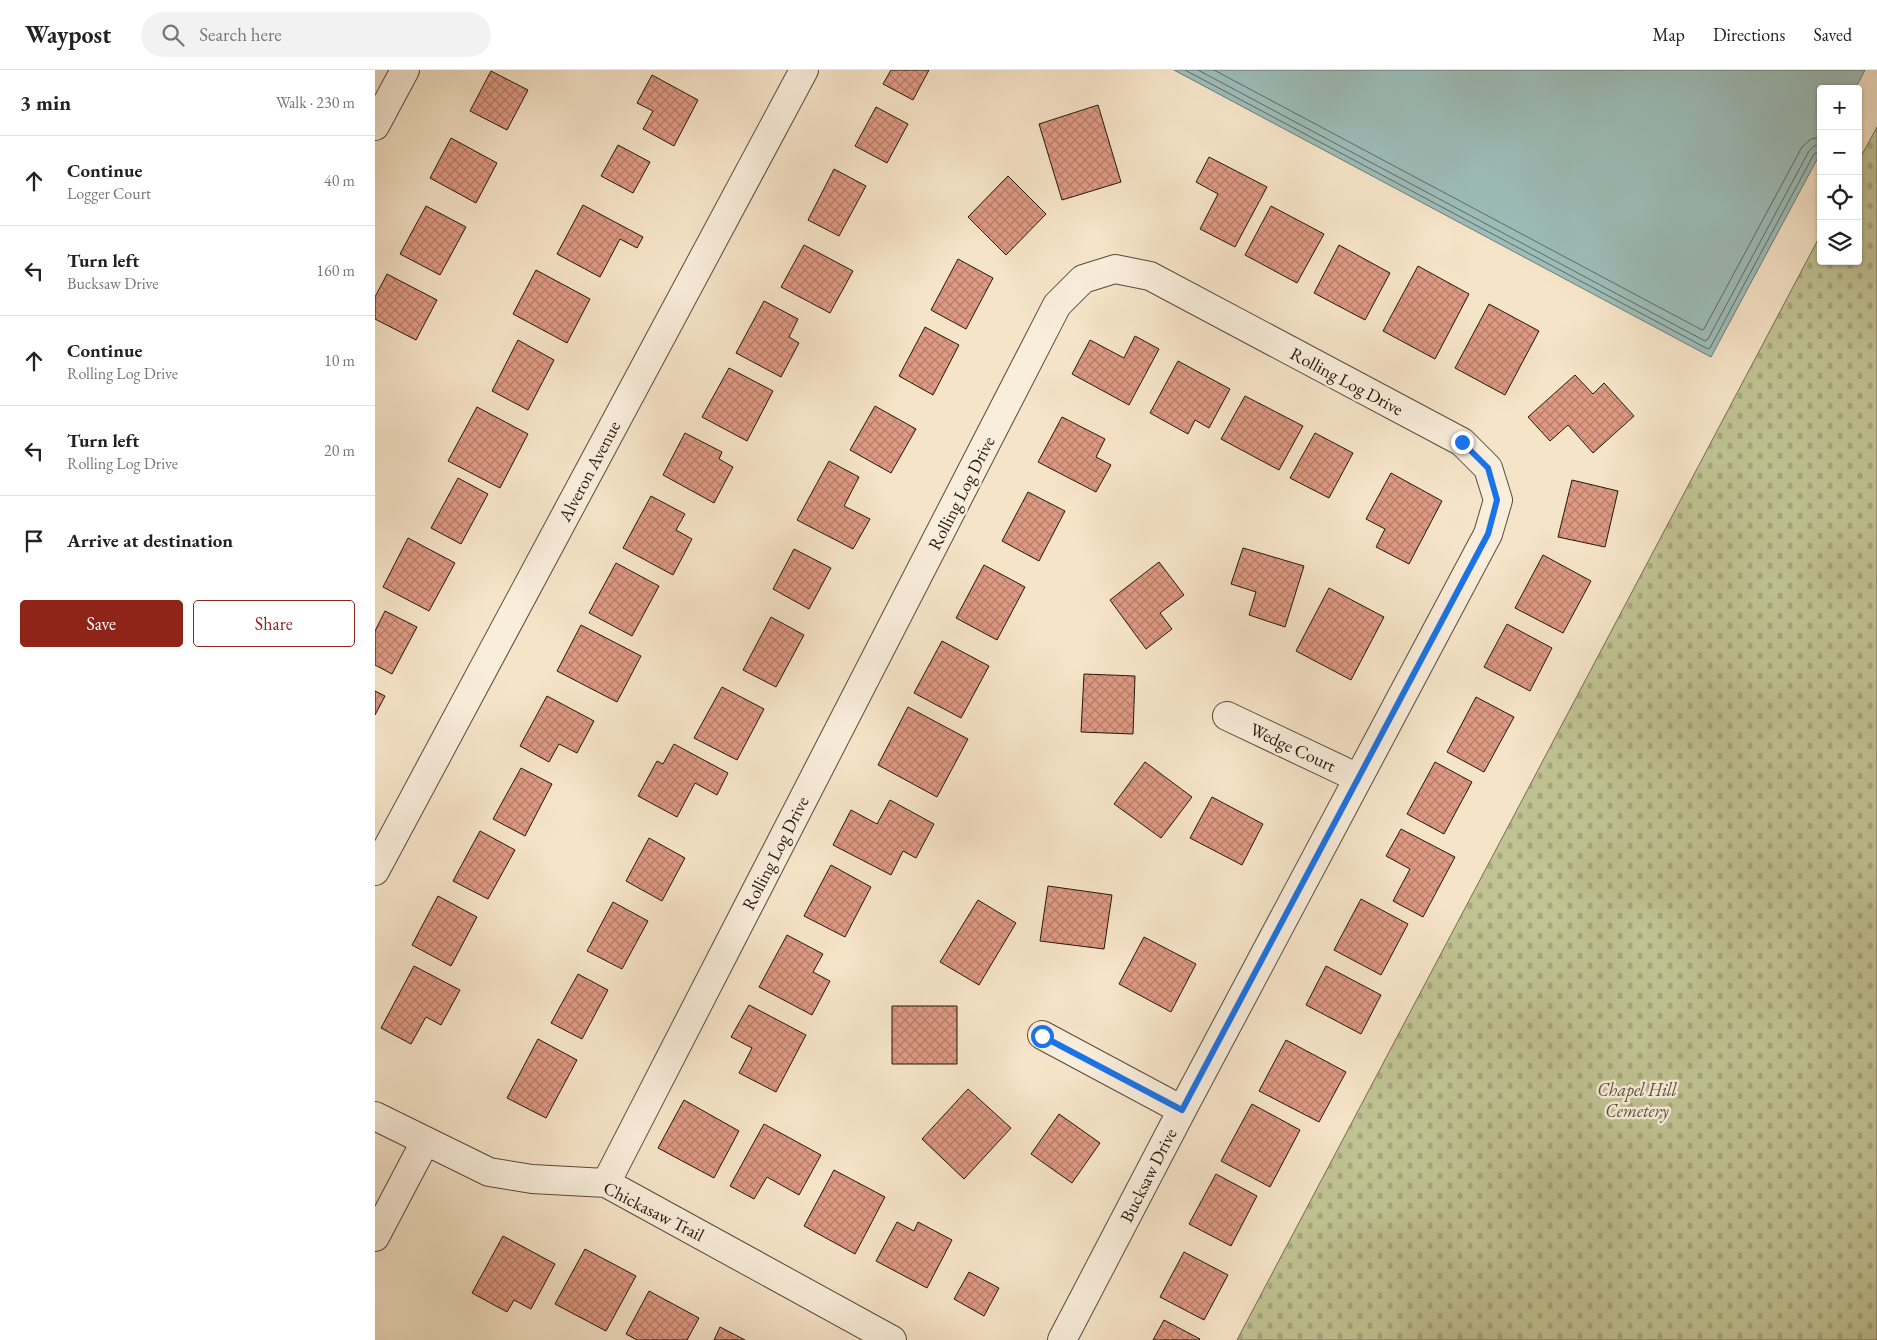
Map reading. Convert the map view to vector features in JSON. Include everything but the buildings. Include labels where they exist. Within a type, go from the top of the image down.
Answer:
[{"type":"street","points":[[375,126],[405,70]]},
{"type":"street","name":"Alveron Avenue","points":[[375,871],[803,70]]},
{"type":"street","name":"Rolling Log Drive","points":[[606,1183],[1057,305],[1083,279],[1115,269],[1150,276],[1462,442],[1488,468],[1497,500],[1488,534]]},
{"type":"street","name":"Bucksaw Drive","points":[[1062,1340],[1488,534]]},
{"type":"street","name":"Wedge Court","points":[[1227,716],[1358,778]]},
{"type":"street","points":[[1042,1036],[1182,1110]]},
{"type":"street","name":"Chickasaw Trail","points":[[375,1116],[489,1172],[532,1179],[606,1183],[892,1340]]},
{"type":"street","points":[[375,1236],[425,1142]]},
{"type":"green space","name":"Chapel Hill Cemetery","points":[[1877,127],[1877,1340],[1237,1340],[1817,242],[1817,265],[1862,265],[1862,155]]},
{"type":"water","points":[[1174,70],[1865,70],[1857,85],[1817,85],[1817,159],[1711,357]]},
{"type":"route","points":[[1042,1036],[1182,1110],[1488,534],[1497,500],[1488,468],[1462,442]]}]
